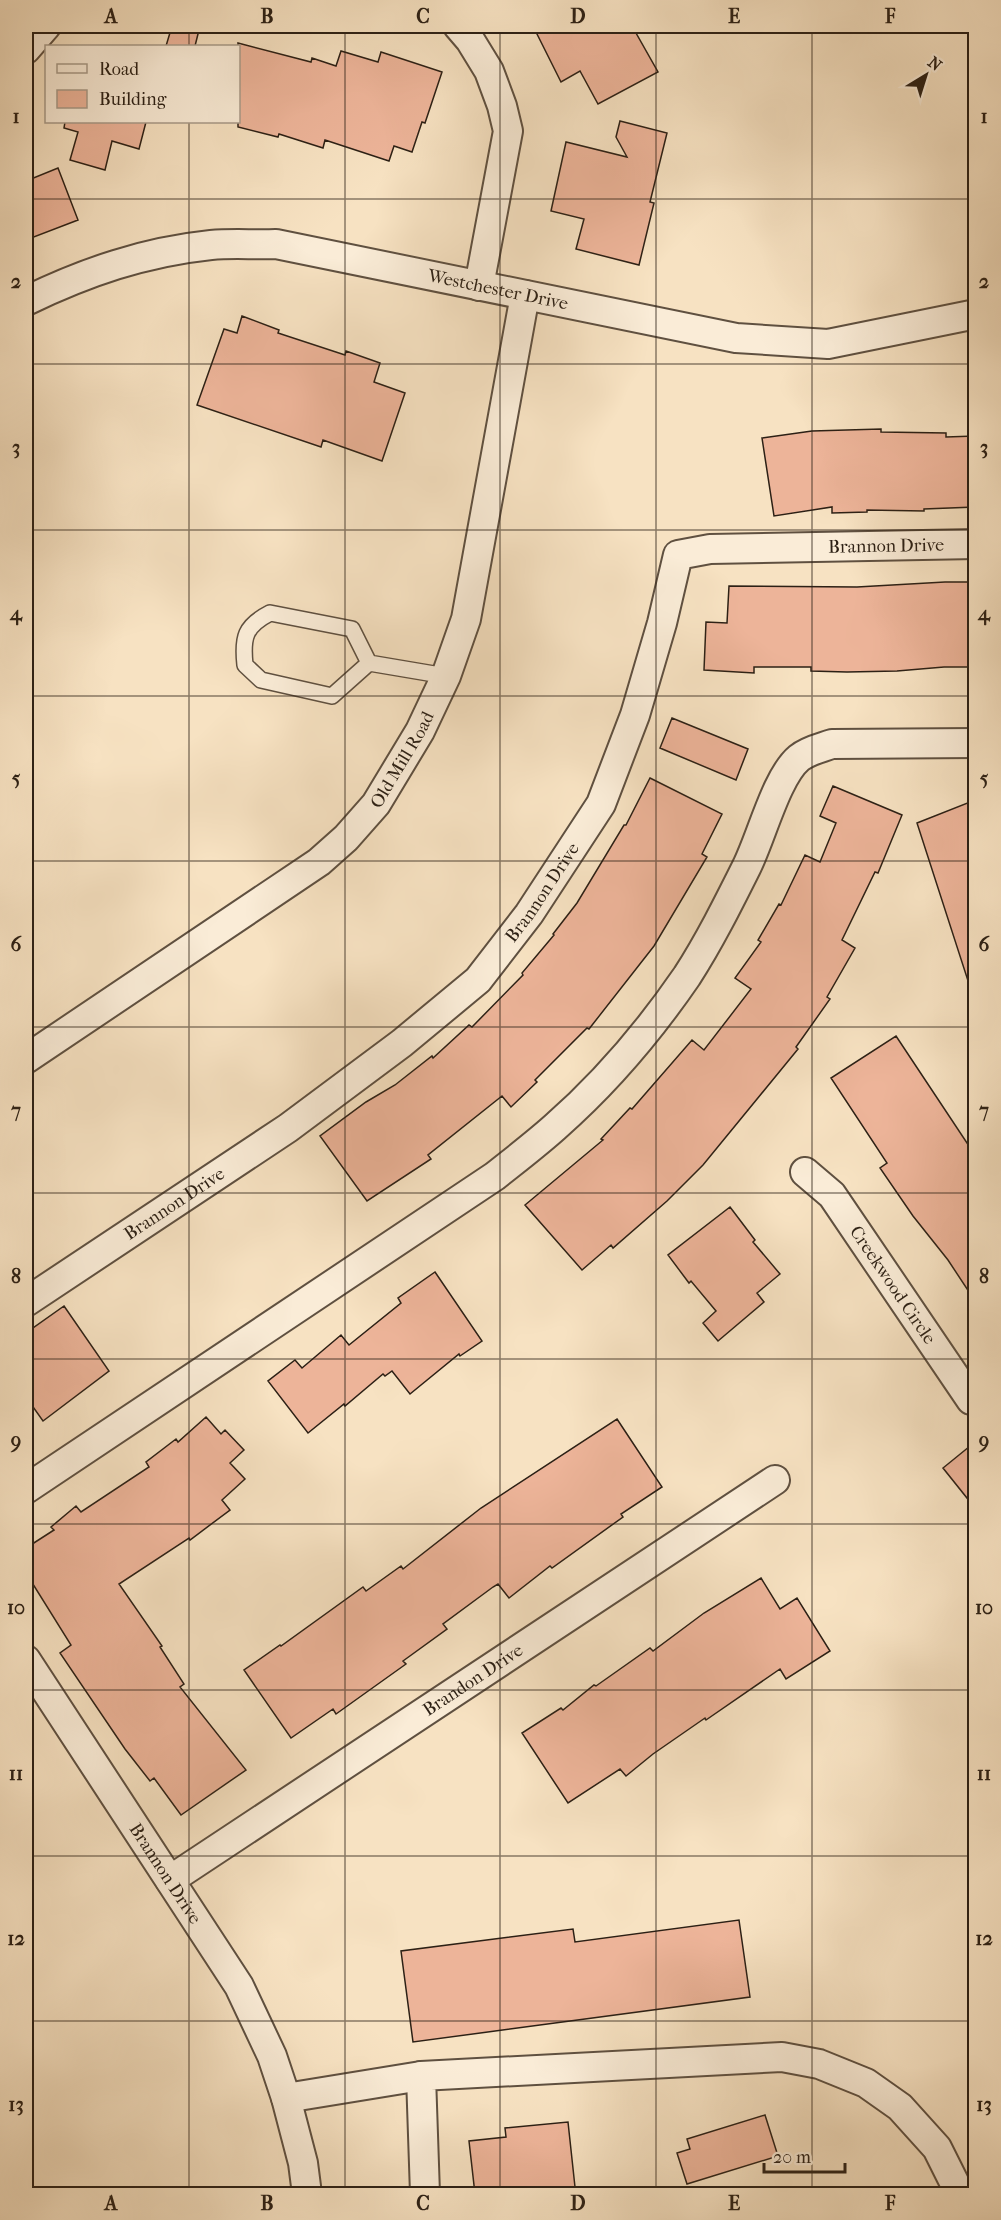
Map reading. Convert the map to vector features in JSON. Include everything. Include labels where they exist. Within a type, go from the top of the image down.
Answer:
[{"type":"street","points":[[26,49],[46,26]]},
{"type":"street","points":[[458,26],[470,40],[489,71],[502,106],[508,131],[479,286]]},
{"type":"street","name":"Westchester Drive","points":[[26,301],[59,285],[114,264],[172,250],[214,245],[276,244],[736,338],[828,344],[975,314]]},
{"type":"street","name":"Old Mill Road","points":[[26,1059],[319,862],[346,838],[376,804],[420,731],[446,676],[466,620],[525,295]]},
{"type":"street","name":"Brannon Drive","points":[[26,1302],[288,1128],[402,1043],[478,980],[529,914],[601,804],[635,715],[662,623],[678,555],[710,549],[975,544]]},
{"type":"street","points":[[26,1489],[495,1176],[557,1126],[652,1024],[687,975],[719,921],[755,850],[784,775],[798,758],[812,750],[832,744],[975,743]]},
{"type":"street","name":"Creekwood Circle","points":[[805,1172],[832,1195],[971,1400],[975,1397]]},
{"type":"street","name":"Brandon Drive","points":[[170,1880],[775,1480]]},
{"type":"street","name":"Brannon Drive","points":[[26,1660],[239,1986],[272,2055],[303,2163],[307,2194]]},
{"type":"street","points":[[286,2098],[421,2076],[782,2057],[819,2064],[866,2083],[900,2107],[937,2148],[960,2194]]},
{"type":"street","points":[[421,2076],[425,2194]]},
{"type":"lane","points":[[270,613],[352,629],[369,663],[332,696],[261,680],[245,665],[243,644],[254,622],[270,613]]},
{"type":"lane","points":[[369,663],[446,676]]},
{"type":"building","points":[[172,26],[200,26],[195,45],[166,45]]},
{"type":"building","points":[[533,26],[632,26],[658,72],[598,104],[580,71],[561,82]]},
{"type":"building","points":[[238,43],[311,62],[312,58],[336,66],[341,51],[378,62],[381,52],[442,72],[425,123],[422,122],[412,152],[394,146],[389,161],[325,140],[323,148],[279,134],[278,137],[238,127],[240,123],[240,45]]},
{"type":"building","points":[[620,121],[667,133],[650,202],[654,203],[639,265],[576,249],[584,219],[551,211],[566,142],[627,157],[616,137]]},
{"type":"building","points":[[65,123],[146,123],[139,149],[112,141],[105,170],[70,160],[78,132],[64,128]]},
{"type":"building","points":[[58,168],[78,220],[26,240],[26,181]]},
{"type":"building","points":[[242,316],[279,330],[278,333],[345,355],[346,351],[380,363],[374,382],[405,393],[382,461],[323,440],[321,447],[197,405],[224,329],[237,333]]},
{"type":"building","points":[[881,429],[881,432],[946,433],[946,437],[975,436],[975,507],[924,509],[924,511],[867,510],[867,512],[832,513],[832,507],[774,516],[762,438],[812,431]]},
{"type":"building","points":[[975,582],[975,667],[847,672],[811,671],[811,667],[754,667],[754,673],[704,670],[706,622],[727,623],[729,586],[857,587]]},
{"type":"building","points":[[672,718],[748,749],[736,780],[660,748]]},
{"type":"building","points":[[650,778],[722,814],[702,854],[707,857],[654,946],[589,1029],[587,1028],[535,1080],[537,1082],[511,1107],[502,1096],[428,1155],[431,1159],[367,1201],[320,1136],[366,1102],[395,1085],[432,1056],[433,1058],[469,1025],[472,1027],[523,975],[522,973],[577,903],[626,825]]},
{"type":"building","points":[[833,786],[902,815],[878,873],[875,872],[842,940],[855,948],[827,997],[830,999],[796,1047],[798,1049],[703,1165],[667,1201],[613,1248],[611,1245],[582,1270],[525,1205],[603,1140],[601,1139],[630,1108],[632,1109],[692,1040],[704,1050],[751,989],[735,978],[761,942],[758,940],[779,904],[781,905],[805,855],[820,862],[836,823],[820,816]]},
{"type":"building","points":[[975,800],[975,986],[970,987],[917,823]]},
{"type":"building","points":[[896,1036],[975,1155],[975,1301],[948,1260],[913,1216],[880,1168],[887,1163],[831,1078]]},
{"type":"building","points":[[730,1207],[755,1240],[753,1242],[780,1274],[757,1293],[764,1302],[718,1341],[703,1323],[716,1311],[691,1281],[689,1283],[668,1255]]},
{"type":"building","points":[[435,1272],[482,1341],[460,1356],[459,1354],[410,1394],[392,1371],[385,1376],[383,1374],[308,1433],[268,1381],[295,1360],[302,1368],[341,1335],[349,1345],[401,1303],[398,1298]]},
{"type":"building","points":[[64,1306],[109,1371],[43,1421],[26,1397],[26,1333]]},
{"type":"building","points":[[206,1417],[221,1434],[225,1430],[244,1450],[230,1463],[245,1479],[222,1500],[230,1510],[190,1540],[189,1538],[119,1584],[162,1646],[160,1647],[184,1684],[180,1687],[246,1770],[181,1815],[154,1778],[150,1781],[125,1749],[60,1653],[71,1645],[26,1573],[26,1548],[54,1530],[51,1527],[76,1506],[81,1512],[149,1467],[146,1462],[176,1439],[178,1442]]},
{"type":"building","points":[[617,1419],[662,1487],[621,1514],[623,1517],[552,1568],[550,1566],[509,1598],[498,1584],[493,1587],[443,1624],[447,1629],[403,1661],[406,1664],[336,1714],[333,1709],[291,1738],[244,1670],[363,1587],[366,1591],[401,1566],[403,1569],[481,1508]]},
{"type":"building","points":[[975,1442],[975,1508],[943,1468]]},
{"type":"building","points":[[761,1578],[780,1609],[797,1598],[830,1651],[786,1679],[780,1669],[653,1754],[626,1776],[620,1769],[568,1803],[522,1733],[561,1708],[563,1710],[594,1685],[596,1686],[650,1648],[653,1651],[704,1613]]},
{"type":"building","points":[[739,1920],[750,1997],[413,2042],[401,1951],[573,1929],[575,1942]]},
{"type":"building","points":[[765,2115],[778,2156],[687,2184],[677,2153],[690,2149],[687,2139]]},
{"type":"building","points":[[568,2122],[575,2187],[504,2194],[475,2194],[469,2141],[506,2137],[505,2128]]}]
